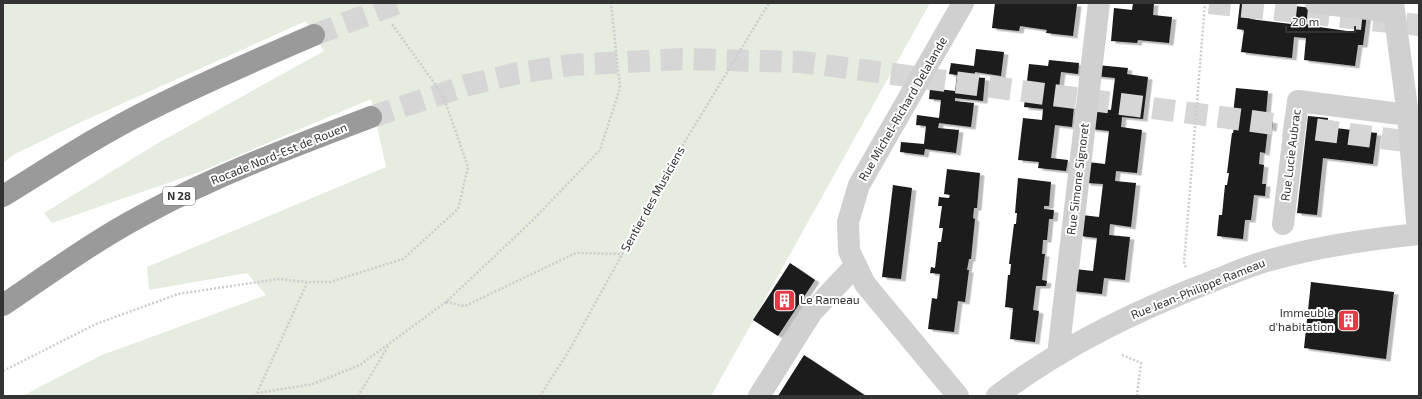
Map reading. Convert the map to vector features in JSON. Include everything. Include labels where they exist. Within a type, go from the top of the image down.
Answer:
[{"type":"highway","points":[[3,196],[73,152],[146,111],[221,75],[314,35]]},
{"type":"highway","name":"Rocade Nord-Est de Rouen","points":[[3,305],[74,256],[142,215],[207,183],[297,145],[371,117]]},
{"type":"street","name":"Rue Michel-Richard Delalande","points":[[958,396],[865,284],[849,251],[848,222],[859,185],[963,3]]},
{"type":"street","name":"Rue Simone Signoret","points":[[1058,355],[1099,3]]},
{"type":"street","points":[[1316,3],[1393,8],[1408,115],[1418,234]]},
{"type":"street","name":"Rue Lucie Aubrac","points":[[1283,224],[1298,101],[1408,115]]},
{"type":"street","name":"Rue Jean-Philippe Rameau","points":[[997,396],[1058,355],[1127,317],[1197,287],[1266,261],[1343,244],[1418,234]]},
{"type":"street","points":[[759,396],[812,312],[856,265]]},
{"type":"path","points":[[256,393],[313,384],[360,365],[446,302],[532,221],[600,150],[620,88],[612,3]]},
{"type":"path","name":"Sentier des Musiciens","points":[[540,396],[570,349],[675,158],[769,3]]},
{"type":"path","points":[[1197,287],[1184,264],[1205,3]]},
{"type":"path","points":[[3,371],[96,324],[178,294],[278,279],[308,282],[330,282],[403,259],[458,209],[468,167],[443,94],[391,23]]},
{"type":"path","points":[[446,302],[465,306],[576,253],[623,254]]},
{"type":"path","points":[[254,396],[308,282]]},
{"type":"path","points":[[358,396],[391,343]]},
{"type":"path","points":[[1122,355],[1141,363],[1137,396]]},
{"type":"shaded area","points":[[3,3],[930,3],[711,396],[22,396],[102,355],[266,295],[247,273],[149,290],[147,267],[386,167],[371,99],[197,173],[52,223],[44,213],[158,143],[324,51],[306,21],[79,123],[13,155],[3,163]]},
{"type":"building","points":[[995,3],[1077,4],[1073,36],[1046,33],[1047,30],[1020,26],[1019,31],[992,28]]},
{"type":"building","points":[[1133,3],[1154,3],[1153,15],[1172,17],[1169,43],[1138,40],[1137,43],[1111,41],[1114,8],[1132,10]]},
{"type":"building","points":[[1240,3],[1252,3],[1250,19],[1291,24],[1293,6],[1315,8],[1312,26],[1354,32],[1356,13],[1367,14],[1363,45],[1358,45],[1355,66],[1304,60],[1306,38],[1294,37],[1292,58],[1241,52],[1244,30],[1237,29]]},
{"type":"building","points":[[976,49],[1004,52],[1001,76],[975,72],[974,77],[985,78],[983,101],[955,98],[955,101],[974,103],[971,127],[939,123],[938,128],[959,130],[956,153],[925,149],[924,155],[900,152],[901,142],[924,144],[926,126],[916,125],[917,115],[939,118],[941,100],[929,99],[930,88],[955,91],[957,75],[949,74],[951,63],[974,66]]},
{"type":"building","points":[[1049,60],[1079,63],[1078,74],[1061,72],[1057,104],[1074,106],[1072,127],[1055,125],[1051,158],[1068,160],[1066,171],[1038,168],[1039,162],[1018,160],[1023,118],[1042,120],[1043,109],[1024,107],[1029,64],[1048,66]]},
{"type":"building","points":[[1097,65],[1128,68],[1127,74],[1148,77],[1143,119],[1122,117],[1121,127],[1142,130],[1137,173],[1116,171],[1115,181],[1136,183],[1131,227],[1110,224],[1109,235],[1130,237],[1125,280],[1104,278],[1102,294],[1073,291],[1075,269],[1093,271],[1097,238],[1080,236],[1082,215],[1099,217],[1103,184],[1086,183],[1088,162],[1105,164],[1109,131],[1091,129],[1093,108],[1111,110],[1115,78],[1096,76]]},
{"type":"building","points":[[1236,88],[1268,91],[1266,114],[1263,114],[1262,119],[1273,121],[1272,129],[1268,128],[1265,153],[1260,152],[1259,164],[1264,165],[1262,184],[1266,184],[1265,196],[1254,195],[1251,220],[1245,220],[1243,239],[1217,236],[1219,215],[1222,215],[1225,185],[1227,185],[1229,173],[1227,173],[1232,133],[1235,123],[1232,123]]},
{"type":"building","points":[[1308,116],[1328,118],[1327,127],[1377,133],[1373,164],[1323,158],[1317,215],[1297,213]]},
{"type":"building","points":[[947,169],[980,173],[977,208],[974,208],[973,218],[975,219],[971,259],[969,259],[967,270],[969,270],[965,302],[958,301],[954,332],[928,329],[932,298],[937,299],[940,274],[930,273],[931,267],[935,268],[938,242],[941,242],[943,228],[939,228],[942,206],[938,206],[939,197],[949,198],[950,195],[944,194]]},
{"type":"building","points":[[1018,178],[1051,182],[1049,206],[1044,206],[1044,209],[1054,210],[1053,219],[1049,219],[1047,240],[1043,240],[1042,254],[1045,254],[1042,280],[1047,281],[1046,286],[1036,286],[1033,310],[1039,311],[1035,342],[1010,339],[1013,308],[1005,307],[1008,275],[1010,275],[1011,264],[1009,264],[1014,224],[1016,224],[1017,213],[1015,213]]},
{"type":"building","points":[[893,185],[912,188],[901,279],[882,277]]},
{"type":"building","name":"Le Rameau","points":[[790,263],[815,280],[778,336],[753,320]]},
{"type":"building","name":"Immeuble d'habitation","points":[[1311,282],[1394,292],[1386,359],[1304,348]]},
{"type":"building","points":[[804,355],[866,396],[778,396]]},
{"type":"tunnel","points":[[314,35],[398,3]]},
{"type":"tunnel","points":[[1209,3],[1419,25]]},
{"type":"tunnel","points":[[371,117],[468,85],[518,73],[571,65],[682,59],[801,62],[1419,143]]},
{"type":"place","name":"Le Rameau","points":[[784,300]]},
{"type":"place","name":"Immeuble d'habitation","points":[[1349,320]]}]
